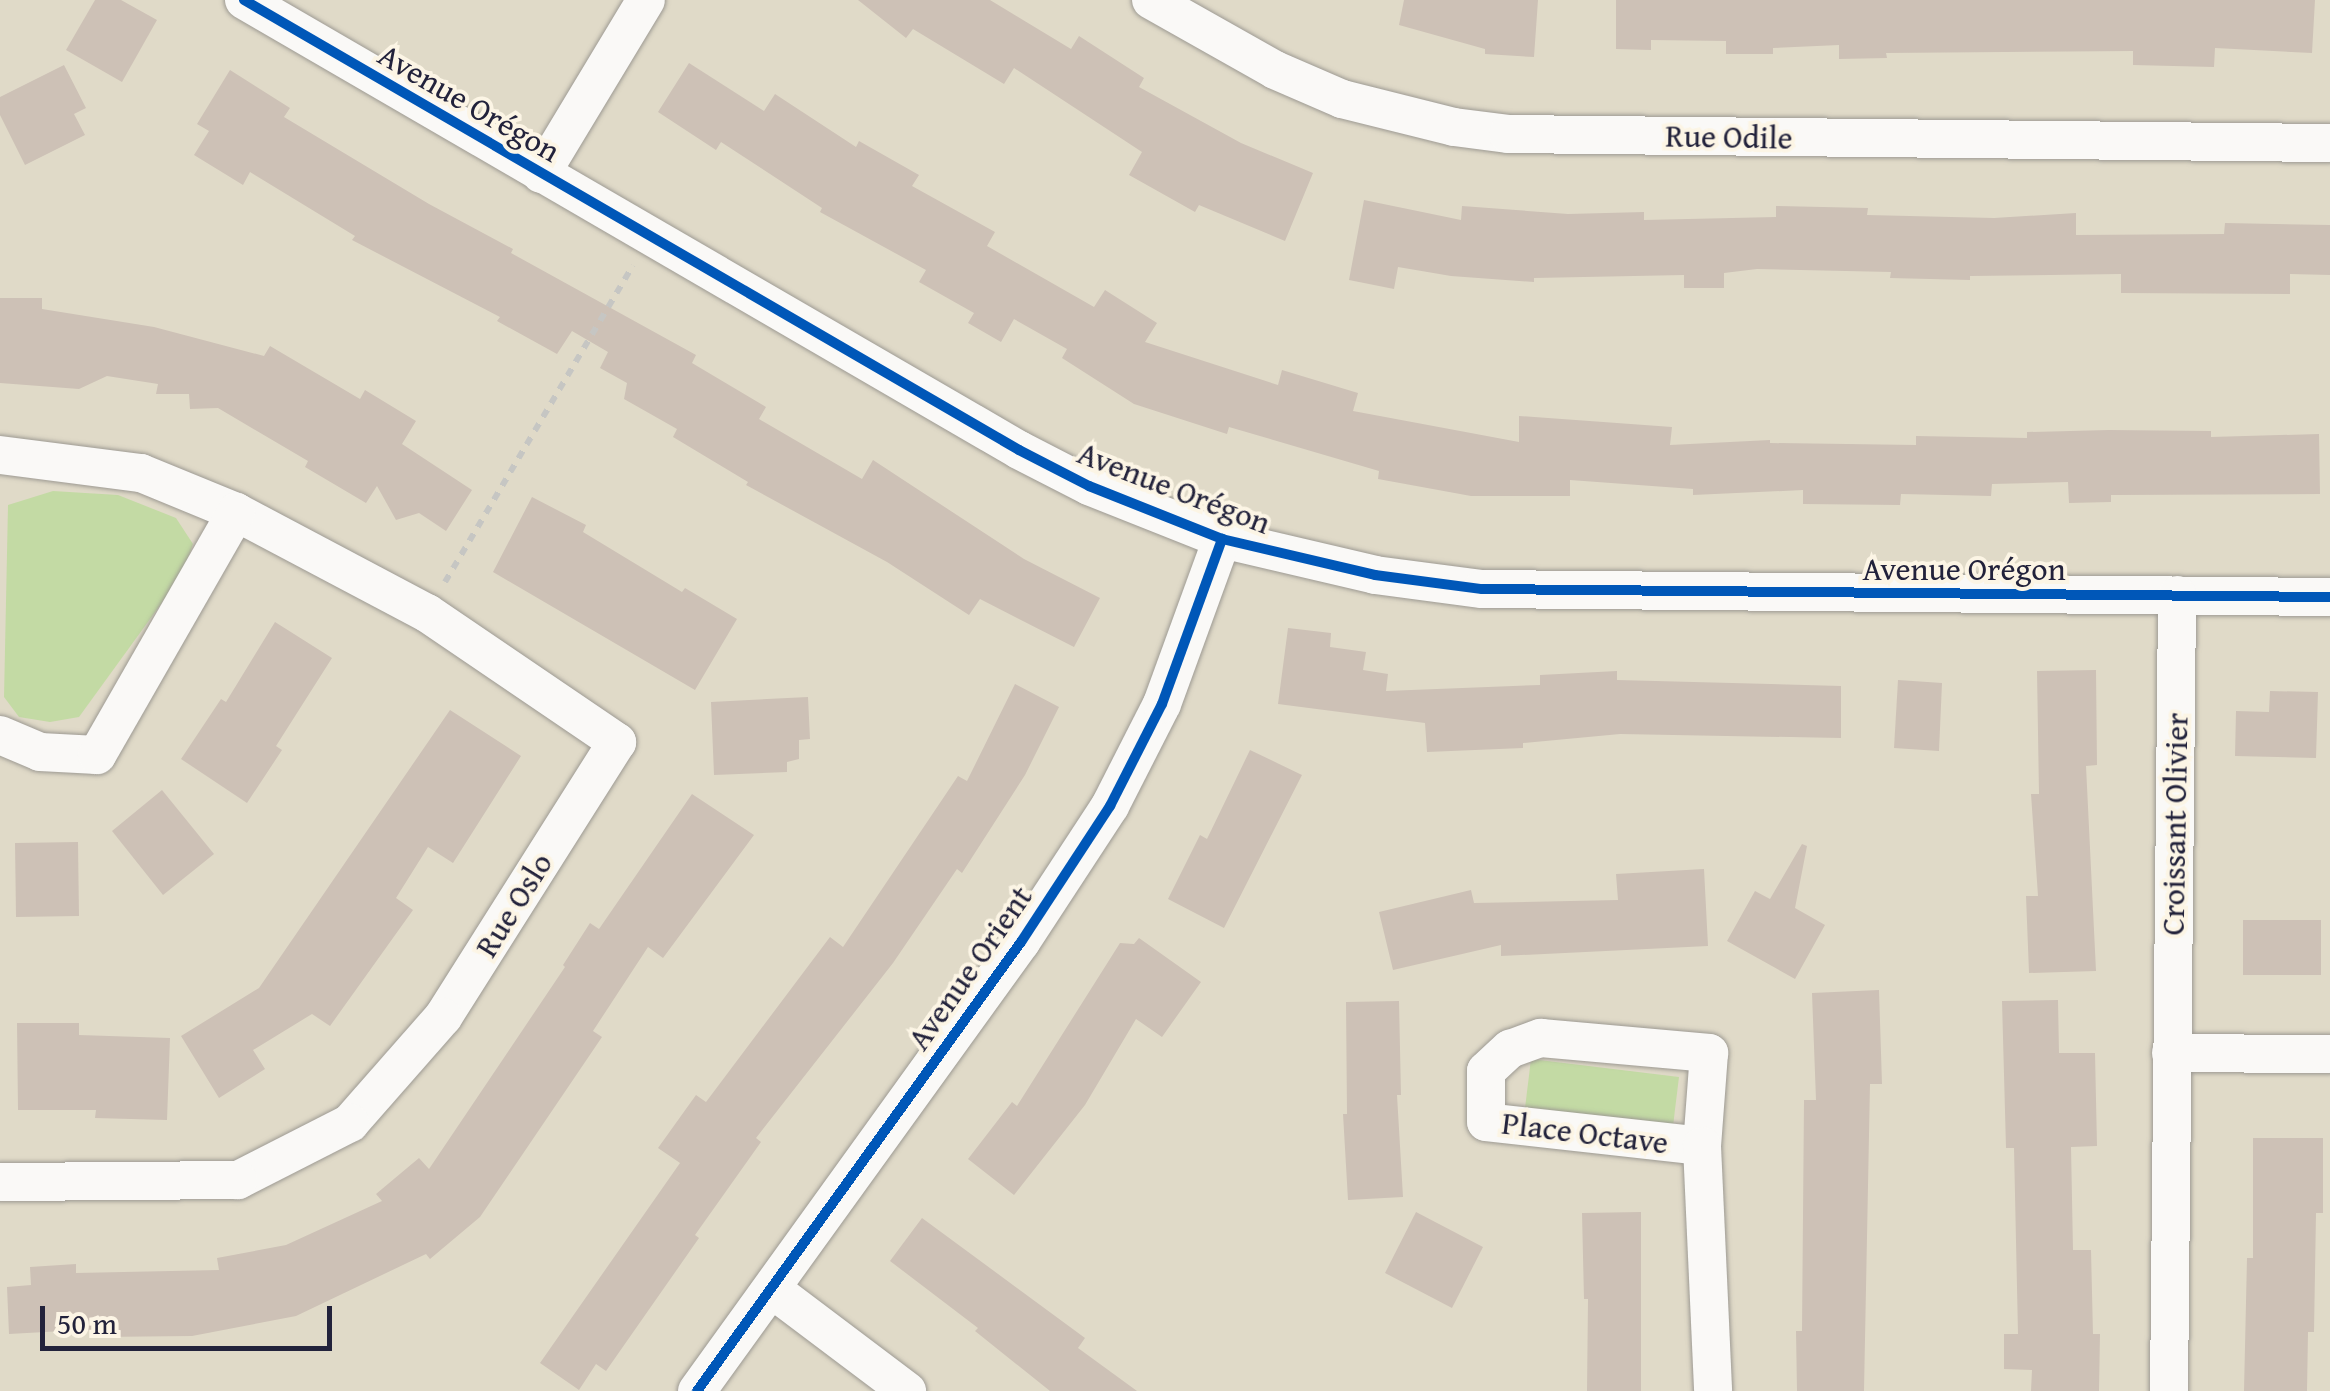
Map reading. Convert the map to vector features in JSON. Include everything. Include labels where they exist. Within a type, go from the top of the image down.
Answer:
[{"type":"street","name":"Avenue Orégon","points":[[244,0],[1056,470],[1222,539],[1375,574],[1482,589],[2330,597]]},
{"type":"street","points":[[541,174],[646,0]]},
{"type":"street","name":"Rue Odile","points":[[1154,1],[1275,70],[1342,100],[1454,128],[1508,134],[2330,144]]},
{"type":"street","name":"Rue Oslo","points":[[0,455],[141,473],[236,512],[427,613],[616,742],[443,1017],[350,1123],[238,1180],[0,1182]]},
{"type":"street","points":[[0,736],[40,752],[97,755],[236,512]]},
{"type":"street","name":"Avenue Orient","points":[[698,1391],[1021,942],[1110,806],[1162,704],[1222,539]]},
{"type":"street","name":"Croissant Olivier","points":[[2169,1391],[2177,595]]},
{"type":"street","name":"Place Octave","points":[[1702,1146],[1486,1122],[1486,1071],[1510,1049],[1541,1038],[1709,1053],[1702,1146],[1713,1391]]},
{"type":"street","points":[[2171,1053],[2330,1054]]},
{"type":"street","points":[[773,1290],[908,1391]]},
{"type":"path","points":[[427,613],[634,264]]},
{"type":"green space","points":[[53,491],[118,495],[176,518],[193,544],[182,575],[79,717],[50,722],[19,717],[4,697],[8,505]]},
{"type":"green space","points":[[1531,1059],[1679,1077],[1673,1126],[1525,1108]]},
{"type":"building","points":[[95,0],[121,0],[157,20],[122,82],[66,50]]},
{"type":"building","points":[[858,0],[990,0],[1071,49],[1079,36],[1144,78],[1139,87],[1241,143],[1313,173],[1285,241],[1199,205],[1195,212],[1129,175],[1142,152],[1014,68],[1004,84],[913,29],[906,38]]},
{"type":"building","points":[[1404,0],[1538,0],[1534,57],[1485,54],[1485,49],[1399,25]]},
{"type":"building","points":[[1616,0],[2315,0],[2312,53],[2215,48],[2214,67],[2133,65],[2133,51],[1886,53],[1887,58],[1839,59],[1839,45],[1773,48],[1773,54],[1726,54],[1726,41],[1651,40],[1651,50],[1616,49]]},
{"type":"building","points":[[689,63],[764,111],[775,94],[856,147],[859,141],[919,175],[912,186],[995,232],[987,246],[1094,307],[1105,290],[1157,323],[1145,342],[1278,385],[1282,370],[1358,393],[1353,411],[1519,442],[1519,416],[1672,427],[1670,445],[1770,440],[1916,445],[1916,436],[2027,438],[2027,432],[2109,430],[2211,431],[2211,437],[2319,434],[2320,494],[2111,495],[2111,502],[2069,503],[2068,482],[1992,484],[1991,496],[1901,494],[1900,505],[1803,504],[1803,490],[1693,495],[1693,489],[1570,480],[1570,496],[1471,496],[1378,479],[1379,471],[1229,427],[1227,434],[1134,404],[1062,358],[1067,349],[1014,319],[1001,342],[968,323],[974,313],[919,282],[926,270],[820,212],[822,208],[721,142],[716,150],[658,112]]},
{"type":"building","points":[[64,65],[86,108],[74,114],[85,135],[25,165],[0,115],[0,97]]},
{"type":"building","points":[[230,70],[290,108],[284,117],[513,249],[511,253],[696,355],[692,363],[766,407],[759,419],[862,479],[873,460],[1024,559],[1100,598],[1074,647],[980,599],[969,615],[887,562],[746,485],[748,482],[673,437],[677,429],[624,399],[627,383],[600,368],[608,352],[572,331],[557,354],[497,321],[500,317],[352,240],[355,236],[250,172],[243,185],[194,155],[209,131],[197,124]]},
{"type":"building","points":[[1364,200],[1461,220],[1462,206],[1568,214],[1644,212],[1644,220],[1776,217],[1776,206],[1868,208],[1867,215],[1994,218],[2076,213],[2076,235],[2224,234],[2225,223],[2330,225],[2330,275],[2290,274],[2290,294],[2121,293],[2121,274],[1970,276],[1970,280],[1890,278],[1891,272],[1757,269],[1724,273],[1724,288],[1684,288],[1684,275],[1534,278],[1534,282],[1451,276],[1398,267],[1394,289],[1349,280]]},
{"type":"building","points":[[0,298],[42,298],[42,309],[154,327],[264,356],[270,346],[360,399],[365,390],[416,421],[402,444],[472,490],[446,531],[419,513],[396,520],[377,486],[366,503],[305,467],[308,461],[218,408],[190,409],[189,394],[156,394],[158,384],[107,376],[79,389],[0,383]]},
{"type":"building","points":[[532,497],[586,525],[583,532],[682,592],[685,588],[737,619],[695,690],[493,572]]},
{"type":"building","points":[[275,622],[332,658],[276,746],[282,750],[247,803],[181,759],[221,699],[226,702]]},
{"type":"building","points":[[1288,628],[1331,633],[1330,647],[1366,652],[1363,670],[1388,674],[1386,691],[1540,685],[1540,675],[1617,671],[1617,680],[1841,686],[1841,738],[1620,734],[1523,743],[1523,748],[1427,752],[1425,723],[1278,704]]},
{"type":"building","points":[[2096,670],[2097,765],[2086,766],[2096,971],[2029,973],[2026,896],[2038,896],[2031,794],[2039,794],[2037,671]]},
{"type":"building","points":[[1898,680],[1942,683],[1939,751],[1894,748]]},
{"type":"building","points":[[1015,684],[1059,707],[1025,775],[962,873],[957,869],[893,963],[756,1138],[761,1142],[606,1371],[596,1364],[579,1390],[540,1363],[680,1163],[658,1148],[696,1095],[706,1102],[830,937],[843,947],[958,776],[967,781]]},
{"type":"building","points":[[2270,691],[2318,692],[2316,758],[2235,756],[2236,711],[2269,712]]},
{"type":"building","points":[[808,697],[810,739],[799,740],[799,759],[787,762],[787,772],[714,775],[711,702]]},
{"type":"building","points":[[450,710],[521,756],[453,863],[428,847],[396,898],[413,910],[330,1026],[312,1014],[253,1050],[265,1069],[219,1098],[181,1036],[259,988]]},
{"type":"building","points":[[1250,750],[1302,775],[1224,928],[1168,899],[1200,835],[1207,839]]},
{"type":"building","points":[[162,790],[214,854],[163,895],[112,831]]},
{"type":"building","points":[[692,794],[754,835],[663,958],[648,947],[593,1031],[602,1037],[480,1217],[430,1259],[426,1254],[296,1316],[192,1336],[99,1337],[99,1329],[9,1334],[7,1287],[31,1285],[30,1267],[76,1264],[76,1273],[219,1270],[217,1258],[286,1245],[382,1201],[376,1194],[419,1158],[429,1169],[565,967],[590,923],[599,929]]},
{"type":"building","points":[[78,842],[79,916],[16,917],[15,843]]},
{"type":"building","points":[[1802,844],[1807,846],[1795,908],[1825,925],[1795,979],[1727,941],[1755,891],[1770,899]]},
{"type":"building","points":[[1704,869],[1708,946],[1501,956],[1501,945],[1393,970],[1379,912],[1471,890],[1474,903],[1618,900],[1616,874]]},
{"type":"building","points":[[2243,920],[2321,920],[2321,975],[2243,975]]},
{"type":"building","points":[[1139,938],[1201,982],[1162,1037],[1136,1019],[1085,1105],[1014,1195],[968,1159],[1012,1102],[1017,1106],[1120,943],[1134,944]]},
{"type":"building","points":[[1879,990],[1882,1084],[1870,1084],[1864,1391],[1797,1391],[1796,1331],[1802,1331],[1804,1100],[1816,1100],[1812,993]]},
{"type":"building","points":[[2058,1000],[2059,1053],[2095,1053],[2097,1146],[2071,1147],[2073,1250],[2091,1250],[2093,1334],[2100,1334],[2099,1391],[2031,1391],[2032,1370],[2004,1369],[2004,1334],[2018,1334],[2014,1148],[2006,1148],[2002,1001]]},
{"type":"building","points":[[1399,1001],[1401,1095],[1397,1095],[1403,1197],[1348,1200],[1343,1114],[1347,1114],[1346,1002]]},
{"type":"building","points":[[17,1023],[79,1023],[79,1035],[170,1038],[167,1120],[95,1118],[96,1110],[18,1110]]},
{"type":"building","points":[[2253,1138],[2323,1138],[2323,1213],[2316,1213],[2314,1332],[2308,1332],[2307,1391],[2244,1391],[2247,1258],[2253,1258]]},
{"type":"building","points":[[1416,1212],[1483,1247],[1452,1308],[1385,1273]]},
{"type":"building","points":[[1641,1212],[1641,1391],[1587,1391],[1588,1299],[1584,1299],[1582,1213]]},
{"type":"building","points":[[922,1218],[1085,1338],[1078,1348],[1137,1391],[1050,1391],[975,1331],[978,1328],[890,1261]]},
{"type":"cycle path","points":[[244,0],[1019,450],[1089,486],[1222,539],[1375,575],[1482,589],[2330,597]]},
{"type":"cycle path","points":[[697,1391],[1021,942],[1110,806],[1162,704],[1222,539]]}]
